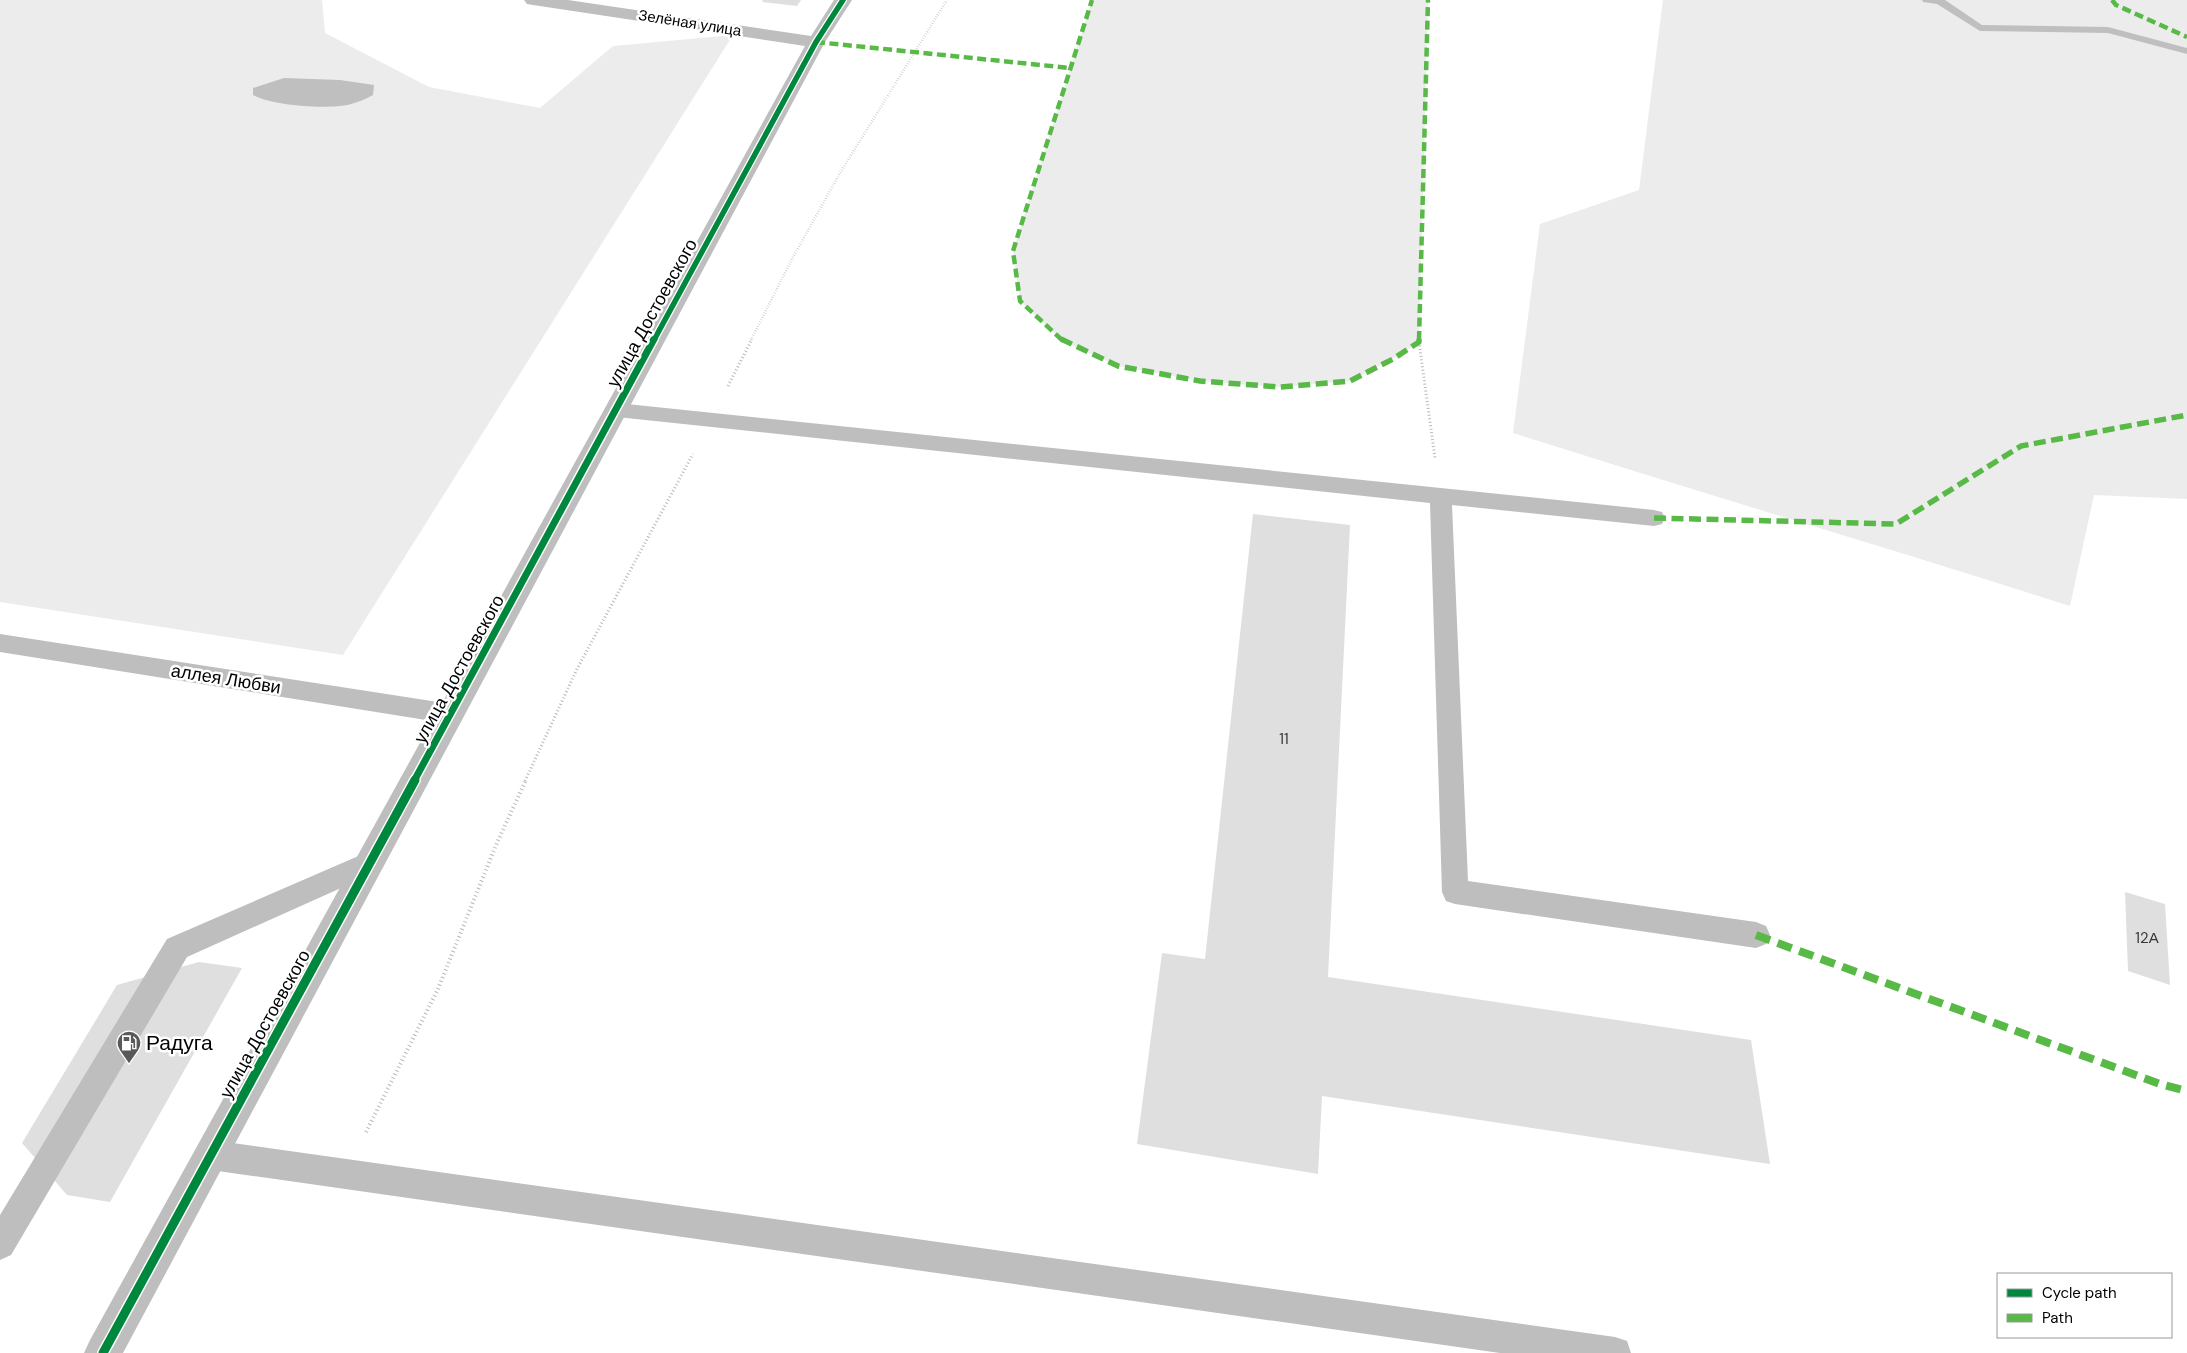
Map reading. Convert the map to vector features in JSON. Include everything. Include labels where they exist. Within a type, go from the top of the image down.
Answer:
[{"type":"street","name":"Зелёная улица","points":[[533,0],[816,42]]},
{"type":"street","name":"улица Достоевского","points":[[103,1353],[816,42],[843,0]]},
{"type":"lane","points":[[617,410],[1654,518]]},
{"type":"lane","points":[[1441,496],[1455,892],[1756,935]]},
{"type":"lane","name":"аллея Любви","points":[[0,643],[451,714]]},
{"type":"lane","points":[[0,1244],[177,948],[370,863]]},
{"type":"lane","points":[[210,1155],[1615,1353]]},
{"type":"path","points":[[341,1174],[364,1136],[438,989],[496,845],[577,669],[711,420],[792,259],[831,190],[947,0]]},
{"type":"path","points":[[1419,342],[1441,496]]},
{"type":"shaded area","points":[[0,0],[322,0],[325,33],[429,87],[540,108],[613,46],[733,35],[343,655],[0,602]]},
{"type":"shaded area","points":[[1092,0],[1428,0],[1419,342],[1393,359],[1350,381],[1280,387],[1200,381],[1118,366],[1064,342],[1020,301],[1013,251]]},
{"type":"shaded area","points":[[1663,0],[2187,0],[2187,499],[2094,495],[2070,606],[1513,433],[1540,224],[1639,190]]},
{"type":"shaded area","points":[[284,78],[340,80],[374,85],[373,95],[342,106],[316,107],[273,102],[253,95],[253,88]]},
{"type":"building","points":[[763,0],[801,0],[797,6],[762,2]]},
{"type":"building","points":[[1253,514],[1350,525],[1328,977],[1751,1040],[1770,1164],[1322,1096],[1318,1174],[1137,1144],[1162,953],[1205,959]]},
{"type":"building","points":[[2125,892],[2165,904],[2170,985],[2128,971]]},
{"type":"building","name":"Радуга","points":[[199,962],[242,968],[110,1202],[67,1195],[22,1143],[117,985]]},
{"type":"waterway","points":[[1927,0],[1940,1],[1980,28],[2108,30],[2187,51]]},
{"type":"marked path","points":[[1092,0],[1013,251],[1020,301],[1064,342],[1118,366],[1200,381],[1280,387],[1350,381],[1393,359],[1419,342],[1428,0]]},
{"type":"marked path","points":[[2112,0],[2116,5],[2187,37]]},
{"type":"marked path","points":[[816,42],[1070,68]]},
{"type":"marked path","points":[[1654,518],[1896,524],[2021,446],[2187,415]]},
{"type":"marked path","points":[[1756,935],[2160,1084],[2187,1091]]},
{"type":"cycle path","points":[[103,1353],[816,42],[843,0]]},
{"type":"place","name":"Радуга","points":[[129,1064]]}]
